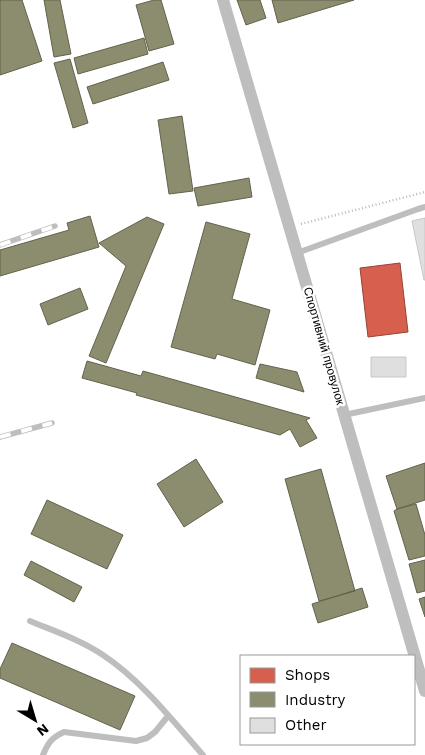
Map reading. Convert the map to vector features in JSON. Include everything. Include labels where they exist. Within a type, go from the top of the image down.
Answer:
[{"type":"street","name":"Спортивний провулок","points":[[223,0],[414,655]]},
{"type":"street","name":"Спортивний провулок","points":[[415,657],[425,691]]},
{"type":"lane","points":[[297,252],[425,207]]},
{"type":"lane","points":[[344,415],[425,398]]},
{"type":"lane","points":[[30,621],[78,641],[102,654],[126,672],[203,755]]},
{"type":"lane","points":[[43,755],[55,736],[64,732],[136,741],[148,738],[168,716]]},
{"type":"path","points":[[289,227],[425,192]]},
{"type":"building: Shops","points":[[400,263],[408,332],[368,337],[360,268]]},
{"type":"building: Industry","points":[[0,0],[22,0],[42,61],[0,75]]},
{"type":"building: Industry","points":[[44,0],[60,0],[71,54],[54,57]]},
{"type":"building: Industry","points":[[161,0],[174,44],[149,51],[136,5]]},
{"type":"building: Industry","points":[[237,0],[260,0],[266,18],[246,25]]},
{"type":"building: Industry","points":[[272,0],[354,0],[278,23]]},
{"type":"building: Industry","points":[[144,38],[148,54],[78,74],[74,58]]},
{"type":"building: Industry","points":[[70,59],[88,123],[73,128],[54,63]]},
{"type":"building: Industry","points":[[163,62],[169,80],[93,104],[87,87]]},
{"type":"building: Industry","points":[[182,116],[193,191],[169,194],[158,120]]},
{"type":"building: Industry","points":[[249,178],[252,197],[198,206],[194,188]]},
{"type":"building: Industry","points":[[90,216],[99,247],[0,276],[0,250],[69,230],[67,223]]},
{"type":"building: Industry","points":[[147,217],[164,224],[106,363],[89,356],[126,266],[99,243]]},
{"type":"building: Industry","points":[[206,222],[250,234],[232,299],[270,310],[255,365],[217,354],[215,359],[171,347]]},
{"type":"building: Industry","points":[[80,288],[88,309],[48,325],[40,304]]},
{"type":"building: Industry","points":[[87,361],[141,376],[143,371],[310,418],[306,420],[317,438],[300,447],[290,429],[280,435],[82,378]]},
{"type":"building: Industry","points":[[260,364],[297,372],[304,392],[256,378]]},
{"type":"building: Industry","points":[[196,459],[223,502],[184,527],[157,484]]},
{"type":"building: Industry","points":[[425,463],[425,500],[397,509],[386,476]]},
{"type":"building: Industry","points":[[321,469],[355,591],[319,601],[285,479]]},
{"type":"building: Industry","points":[[47,500],[123,535],[107,569],[31,534]]},
{"type":"building: Industry","points":[[416,504],[425,535],[425,556],[409,560],[394,511]]},
{"type":"building: Industry","points":[[425,560],[425,591],[417,593],[409,564]]},
{"type":"building: Industry","points":[[31,561],[82,587],[74,602],[24,575]]},
{"type":"building: Industry","points":[[362,588],[368,607],[318,623],[312,604]]},
{"type":"building: Industry","points":[[425,597],[425,617],[419,599]]},
{"type":"building: Industry","points":[[12,643],[135,696],[120,730],[0,678],[0,669]]},
{"type":"building: Other","points":[[425,218],[425,280],[424,280],[412,221]]},
{"type":"building: Other","points":[[371,357],[406,357],[406,377],[371,377]]},
{"type":"railway","points":[[0,245],[55,226]]},
{"type":"railway","points":[[0,437],[52,423]]}]
